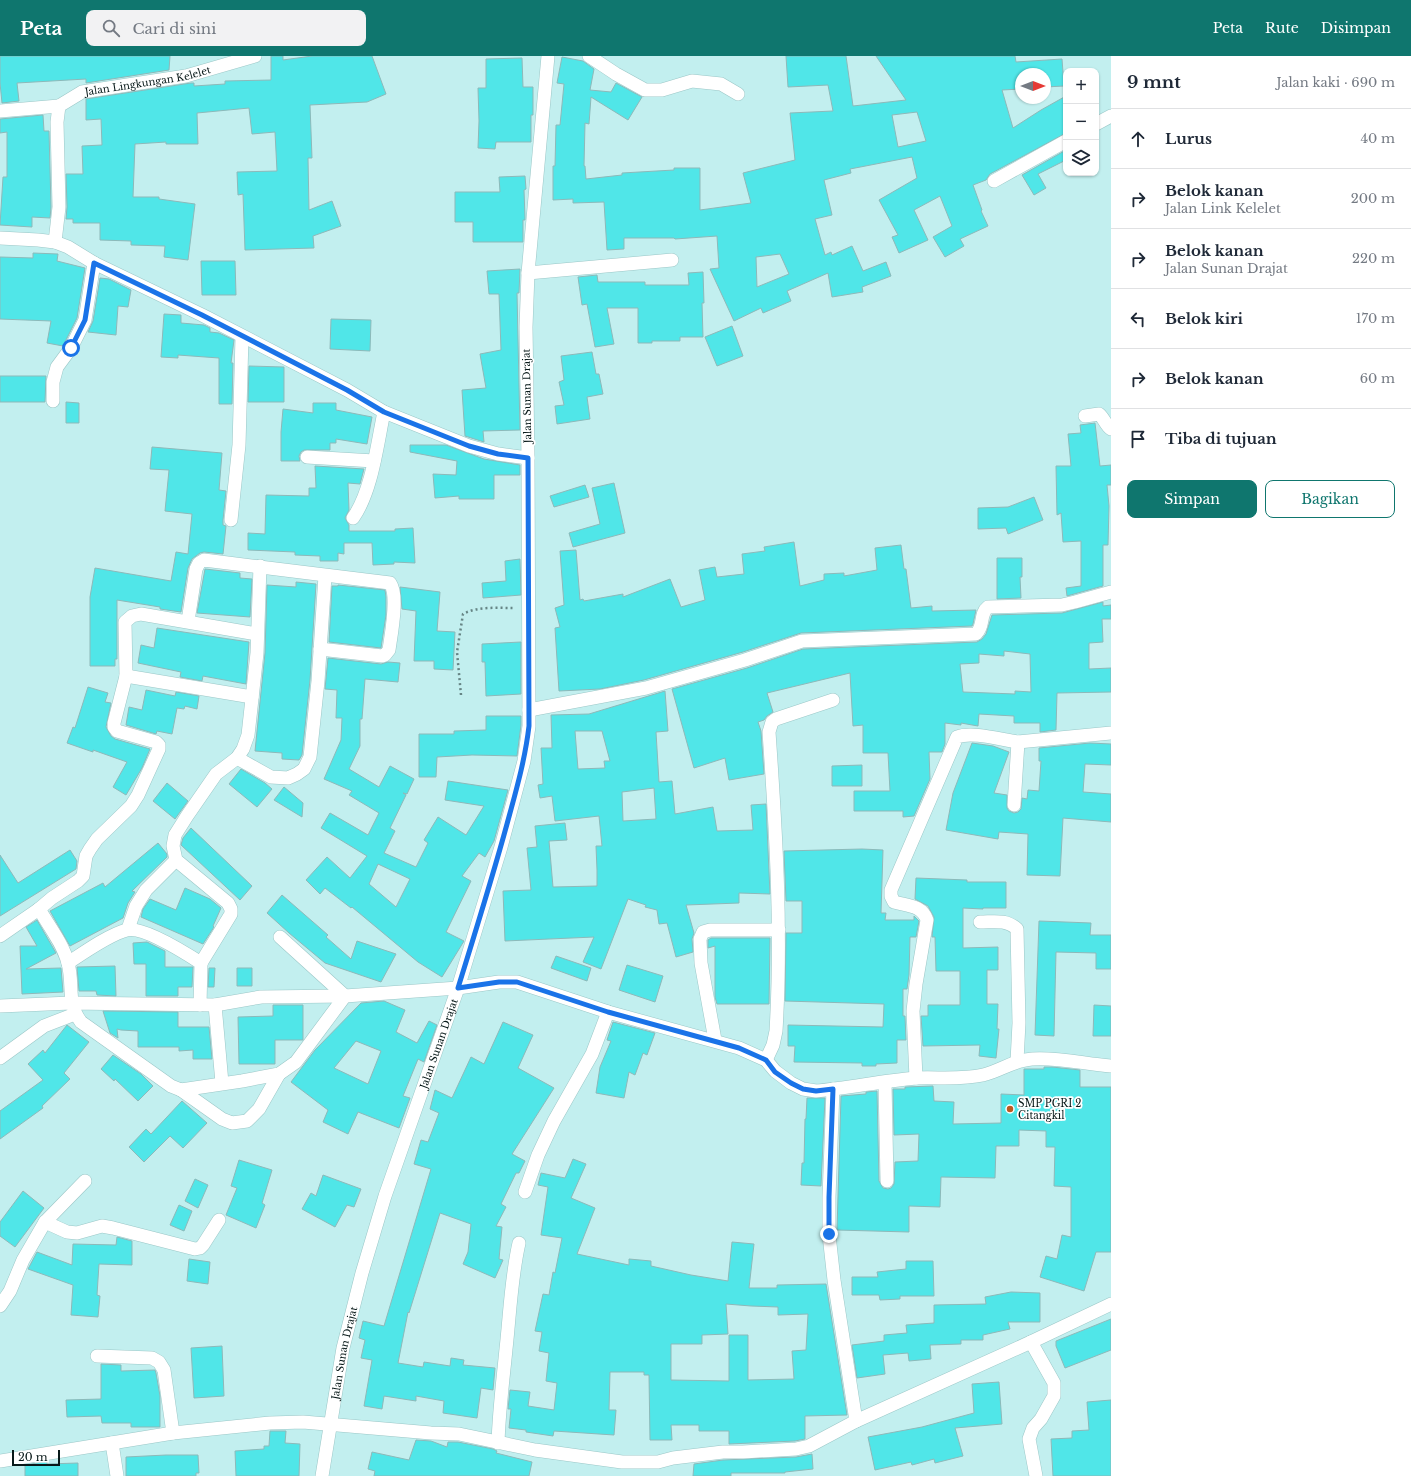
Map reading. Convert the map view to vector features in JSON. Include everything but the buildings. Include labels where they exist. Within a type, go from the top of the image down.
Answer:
[{"type":"street","name":"Jalan Lingkungan Kelelet","points":[[59,106],[82,92],[186,76],[255,56]]},
{"type":"street","name":"Jalan Sunan Drajat","points":[[322,1476],[343,1348],[362,1273],[385,1196],[458,988],[501,847],[524,761],[529,726],[526,327],[528,273],[548,56]]},
{"type":"street","points":[[589,56],[616,74],[645,90],[662,90],[692,81],[721,84],[738,94]]},
{"type":"street","points":[[0,110],[59,106],[56,122],[59,207],[55,242]]},
{"type":"street","points":[[1099,122],[1111,116]]},
{"type":"street","points":[[994,181],[1063,143]]},
{"type":"street","points":[[0,238],[55,242],[68,247],[94,263],[202,315],[347,390],[384,412],[469,446],[498,454],[528,458]]},
{"type":"street","points":[[528,273],[672,260]]},
{"type":"street","points":[[53,401],[53,382],[57,367],[71,348],[85,320],[94,263]]},
{"type":"street","points":[[231,520],[239,445],[242,337]]},
{"type":"street","points":[[353,518],[359,509],[364,496],[374,461],[384,412]]},
{"type":"street","points":[[1085,416],[1099,414],[1103,417],[1111,430]]},
{"type":"street","points":[[307,457],[374,461]]},
{"type":"street","points":[[188,621],[196,569],[204,560],[390,583],[393,586],[394,600],[389,650],[385,655],[382,656],[320,649]]},
{"type":"street","points":[[200,1004],[201,963],[231,914],[231,909],[228,903],[176,860],[173,846],[175,835],[216,774],[237,758],[243,750],[248,735],[257,653],[260,566]]},
{"type":"street","points":[[237,758],[271,778],[288,778],[304,769],[310,757],[318,681],[325,576]]},
{"type":"street","points":[[529,710],[646,688],[745,660],[802,641],[976,634],[982,627],[983,612],[988,607],[1062,605],[1111,592]]},
{"type":"street","points":[[0,936],[83,876],[86,856],[90,849],[96,839],[131,806],[138,795],[159,749],[159,745],[156,742],[117,730],[114,727],[126,676],[125,622],[132,616],[141,614],[258,634]]},
{"type":"street","points":[[126,676],[252,697]]},
{"type":"street","points":[[766,1060],[773,1045],[776,1031],[779,930],[777,851],[769,732],[772,722],[776,719],[833,700]]},
{"type":"street","points":[[916,1078],[913,1011],[916,984],[928,920],[925,914],[920,910],[894,902],[891,896],[891,890],[956,737],[966,735],[1018,742],[1111,733]]},
{"type":"street","points":[[1014,805],[1018,742]]},
{"type":"street","points":[[128,929],[136,906],[146,890],[176,860]]},
{"type":"street","points":[[39,909],[61,947],[68,963],[73,1008],[81,1022],[171,1086],[181,1090],[222,1119],[232,1123],[247,1121],[258,1109],[279,1074],[296,1062],[345,996]]},
{"type":"street","points":[[980,922],[1011,923],[1017,929],[1019,1036],[1017,1061]]},
{"type":"street","points":[[68,963],[109,938],[128,929],[153,936],[178,948],[201,963]]},
{"type":"street","points":[[715,1040],[702,963],[700,939],[703,932],[710,930],[779,930]]},
{"type":"street","points":[[280,937],[345,996]]},
{"type":"street","points":[[0,1006],[73,1008],[200,1004],[215,1005],[261,997],[345,996],[458,988],[499,982],[517,982],[608,1012],[715,1040],[739,1048],[766,1060],[775,1072],[791,1083],[803,1089],[816,1091],[916,1078],[982,1075],[999,1070],[1017,1061],[1032,1059],[1048,1059],[1111,1066]]},
{"type":"street","points":[[215,1005],[222,1084]]},
{"type":"street","points":[[0,1058],[44,1026],[73,1008]]},
{"type":"street","points":[[525,1192],[538,1155],[554,1121],[592,1054],[608,1012]]},
{"type":"street","points":[[181,1090],[279,1074]]},
{"type":"street","points":[[885,1083],[887,1181]]},
{"type":"street","points":[[833,1089],[829,1234],[834,1280],[856,1421]]},
{"type":"street","points":[[0,1306],[17,1278],[23,1260],[45,1222],[85,1181]]},
{"type":"street","points":[[45,1222],[67,1232],[77,1233],[102,1226],[195,1249],[200,1248],[219,1220]]},
{"type":"street","points":[[498,1443],[499,1410],[512,1283],[519,1243]]},
{"type":"street","points":[[0,1461],[173,1433],[270,1423],[302,1422],[460,1434],[535,1450],[622,1462],[658,1462],[673,1458],[723,1452],[781,1451],[809,1446],[856,1421],[1111,1304]]},
{"type":"street","points":[[1031,1342],[1054,1383],[1054,1396],[1041,1419],[1033,1428],[1029,1439],[1036,1476]]},
{"type":"street","points":[[96,1356],[152,1358],[159,1362],[164,1370],[173,1433]]},
{"type":"street","points":[[112,1443],[117,1476]]},
{"type":"path","points":[[461,695],[457,652],[463,614],[471,610],[479,609],[529,608]]},
{"type":"place","name":"SMP PGRI 2 Citangkil","points":[[1010,1109]]},
{"type":"route","points":[[71,348],[85,320],[94,263],[202,315],[347,390],[384,412],[469,446],[498,454],[528,458],[528,739],[524,761],[501,847],[458,988],[499,982],[517,982],[608,1012],[715,1040],[739,1048],[766,1060],[775,1072],[803,1089],[816,1091],[833,1089],[829,1234]]}]
